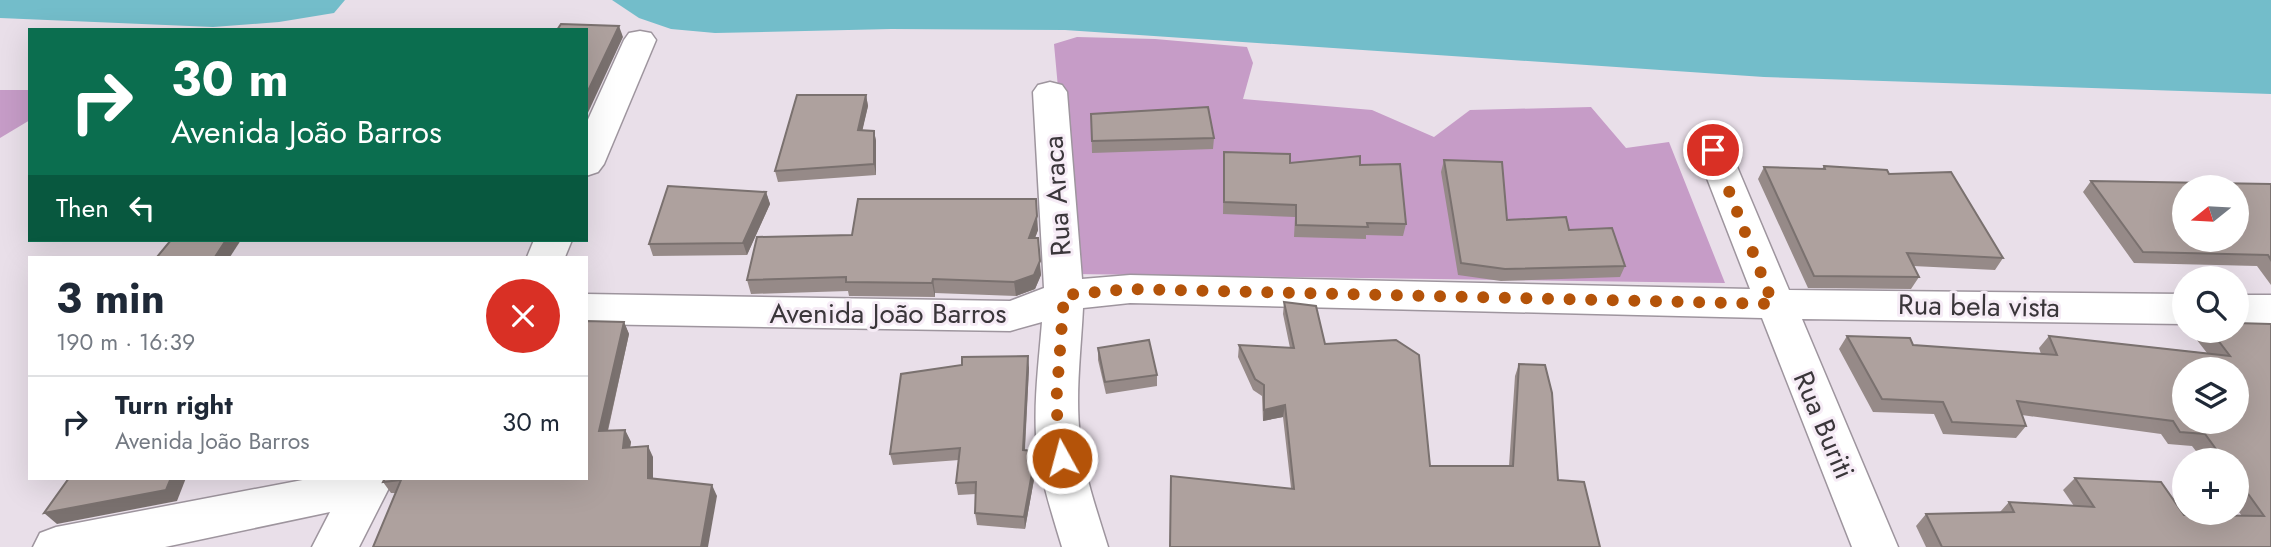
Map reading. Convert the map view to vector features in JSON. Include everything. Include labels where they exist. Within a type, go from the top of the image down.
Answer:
[{"type":"street","points":[[588,159],[640,40]]},
{"type":"street","name":"Rua Araca","points":[[1050,92],[1064,295],[1056,405],[1058,438],[1065,480],[1085,547]]},
{"type":"street","name":"Rua Buriti","points":[[1713,150],[1773,304],[1875,547]]},
{"type":"street","name":"Avenida João Barros","points":[[588,309],[1010,316],[1037,309],[1064,295],[1130,289],[1773,304]]},
{"type":"street","name":"Rua bela vista","points":[[1773,304],[2172,309]]},
{"type":"street","points":[[2249,310],[2271,310]]},
{"type":"street","points":[[56,547],[205,520],[370,482]]},
{"type":"street","points":[[335,547],[370,482]]},
{"type":"shaded area","points":[[1077,37],[1155,39],[1247,47],[1253,63],[1243,99],[1372,110],[1434,137],[1470,110],[1591,107],[1626,148],[1669,142],[1725,283],[1075,274],[1054,44]]},
{"type":"shaded area","points":[[0,90],[28,90],[28,121],[0,138]]},
{"type":"water","points":[[0,0],[345,0],[334,13],[279,22],[213,27],[0,18]]},
{"type":"water","points":[[612,0],[2271,0],[2271,94],[1764,77],[1065,30],[891,29],[715,33],[671,29],[639,18]]},
{"type":"building","points":[[561,24],[619,26],[588,91],[588,28],[558,28]]},
{"type":"building","points":[[797,95],[866,95],[858,130],[874,131],[874,164],[775,171]]},
{"type":"building","points":[[1208,107],[1214,138],[1092,141],[1091,114]]},
{"type":"building","points":[[1224,152],[1290,154],[1290,163],[1360,156],[1360,165],[1400,164],[1406,224],[1367,223],[1368,227],[1296,225],[1296,205],[1224,202]]},
{"type":"building","points":[[1444,160],[1502,162],[1507,220],[1566,217],[1569,230],[1612,228],[1625,266],[1505,269],[1461,263]]},
{"type":"building","points":[[1824,166],[1887,170],[1889,174],[1951,172],[2003,258],[1907,253],[1919,277],[1814,276],[1764,167],[1825,169]]},
{"type":"building","points":[[2091,181],[2172,182],[2172,252],[2249,252],[2249,184],[2271,184],[2271,260],[2268,255],[2143,252]]},
{"type":"building","points":[[668,186],[766,192],[743,243],[649,244]]},
{"type":"building","points":[[858,199],[1036,199],[1037,216],[1029,238],[1038,238],[1040,261],[1034,275],[1014,282],[933,279],[932,283],[846,282],[846,277],[747,280],[757,237],[852,235]]},
{"type":"building","points":[[169,242],[225,242],[216,256],[158,256]]},
{"type":"building","points":[[1284,302],[1316,306],[1325,344],[1396,340],[1419,355],[1430,466],[1513,466],[1519,364],[1545,365],[1552,393],[1558,480],[1584,482],[1600,547],[1170,547],[1171,476],[1294,489],[1285,405],[1264,410],[1264,385],[1255,379],[1239,345],[1294,348]]},
{"type":"building","points":[[588,321],[624,322],[599,431],[625,430],[623,448],[648,446],[648,478],[712,485],[701,547],[373,547],[401,480],[588,480]]},
{"type":"building","points":[[2249,323],[2271,324],[2271,547],[1942,547],[1926,514],[2014,512],[2009,502],[2094,507],[2075,478],[2161,482],[2172,498],[2172,525],[2249,525],[2249,516],[2264,516],[2249,495],[2249,448],[2215,448],[2205,434],[2249,434],[2249,357],[2172,357],[2172,421],[2017,401],[2026,426],[1952,422],[1943,402],[1882,399],[1847,336],[1910,338],[1913,345],[2057,355],[2049,336],[2230,356],[2220,343],[2249,343]]},
{"type":"building","points":[[1149,340],[1157,375],[1105,382],[1098,348]]},
{"type":"building","points":[[1028,356],[1023,450],[1036,451],[1024,517],[975,513],[976,482],[956,483],[960,448],[890,454],[901,374],[962,365],[962,357]]},
{"type":"building","points":[[68,480],[170,480],[166,490],[44,513]]},
{"type":"route","points":[[1062,458],[1056,405],[1064,295],[1130,289],[1773,304],[1713,150]]}]
